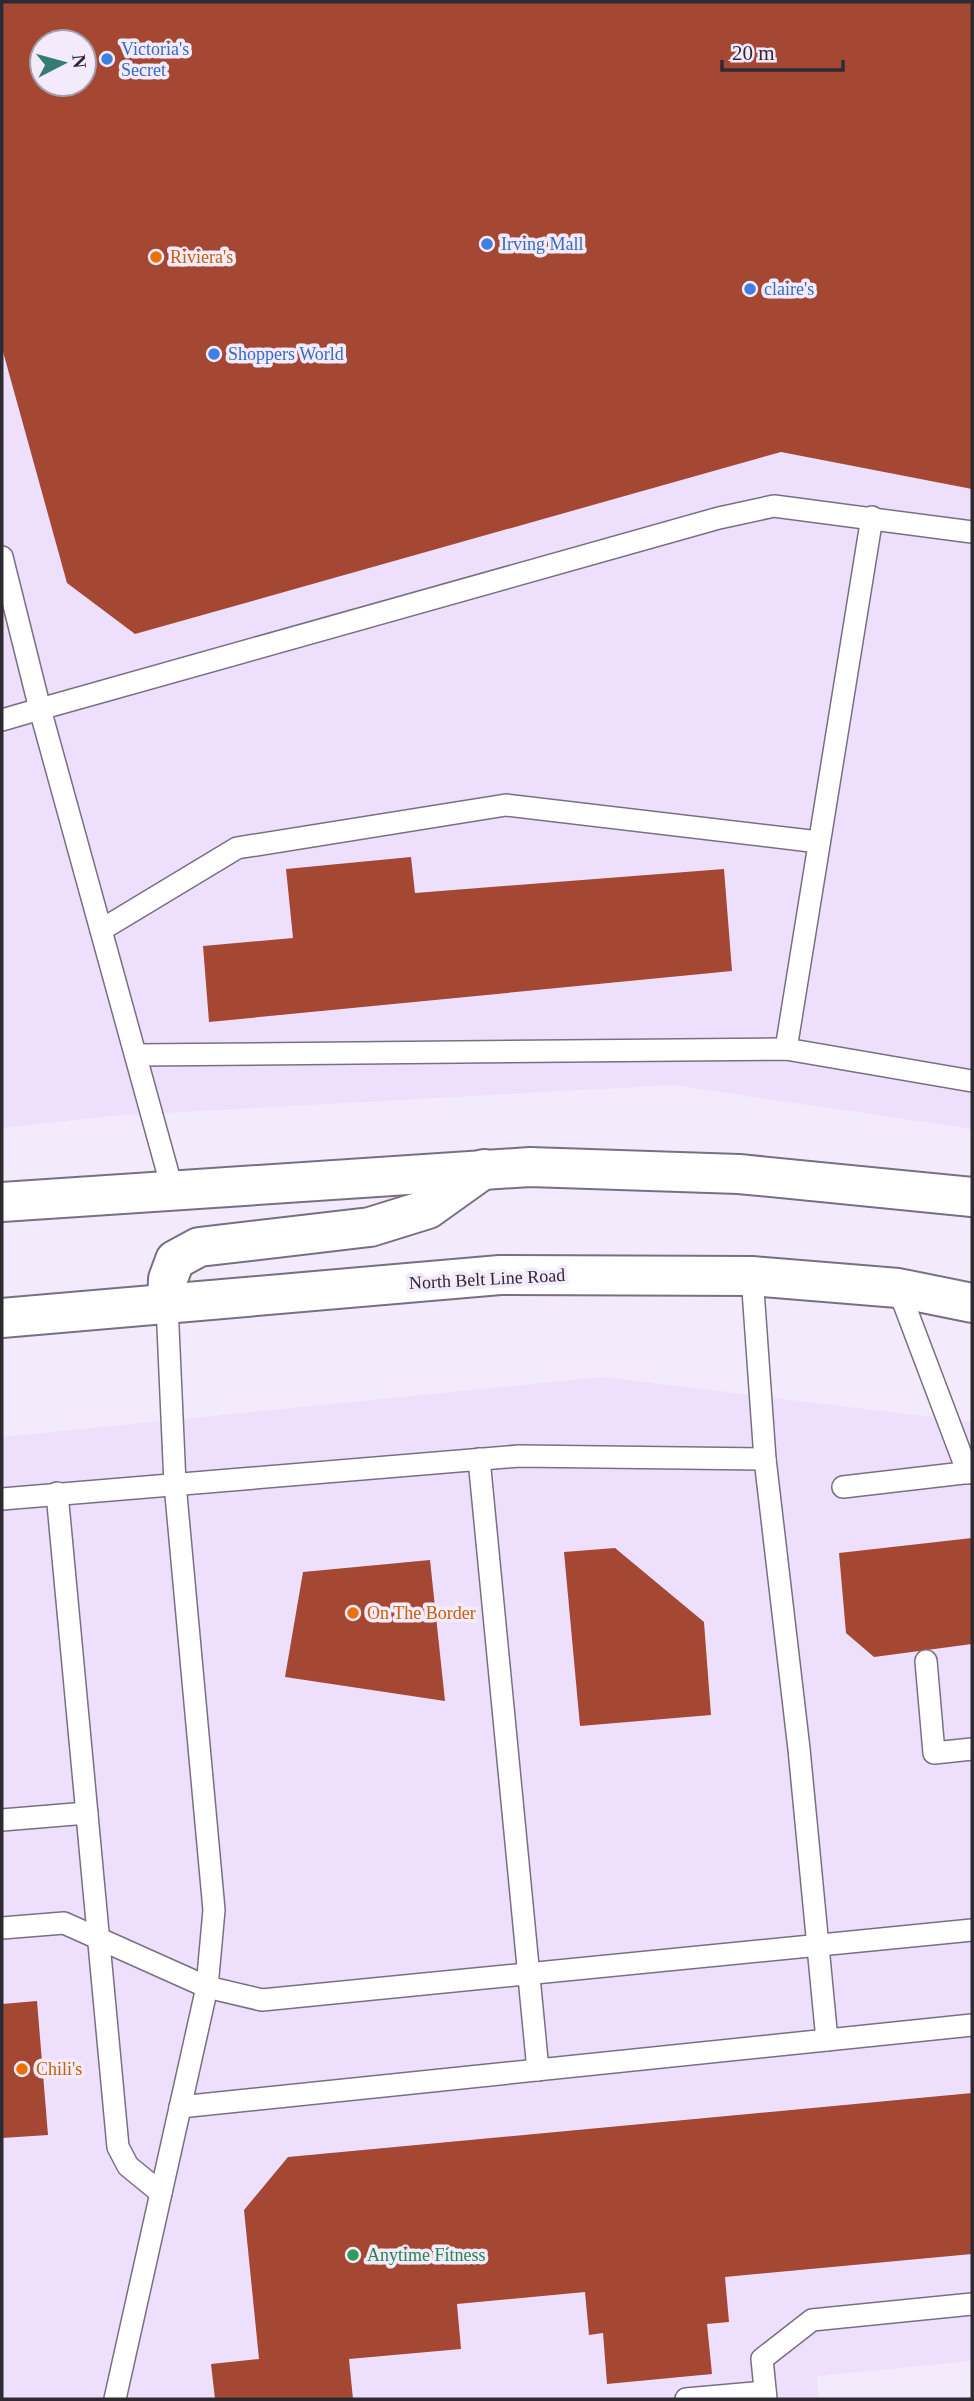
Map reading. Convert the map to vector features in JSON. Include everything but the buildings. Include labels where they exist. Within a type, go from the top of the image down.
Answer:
[{"type":"main road","points":[[2,1202],[172,1188],[530,1167],[739,1174],[972,1197]]},
{"type":"main road","points":[[167,1305],[174,1260],[199,1247],[370,1227],[428,1209],[485,1169]]},
{"type":"main road","name":"North Belt Line Road","points":[[2,1318],[500,1275],[752,1276],[898,1288],[972,1303]]},
{"type":"lane","points":[[2,720],[719,518],[774,506],[972,532]]},
{"type":"lane","points":[[786,1049],[872,517]]},
{"type":"lane","points":[[2,557],[40,709],[172,1188]]},
{"type":"lane","points":[[101,930],[237,848],[506,805],[819,842]]},
{"type":"lane","points":[[136,1055],[786,1049],[972,1081]]},
{"type":"lane","points":[[752,1276],[765,1460],[799,1749],[827,2040]]},
{"type":"lane","points":[[843,1487],[970,1472],[898,1288]]},
{"type":"lane","points":[[115,2399],[207,1987],[214,1910],[175,1483],[167,1305]]},
{"type":"lane","points":[[2,1499],[519,1456],[765,1460]]},
{"type":"lane","points":[[479,1459],[538,2070]]},
{"type":"lane","points":[[57,1493],[118,2147],[128,2166],[161,2193]]},
{"type":"lane","points":[[926,1661],[934,1753],[972,1749]]},
{"type":"lane","points":[[2,1819],[87,1813]]},
{"type":"lane","points":[[2,1928],[64,1923],[207,1987],[262,2000],[972,1930]]},
{"type":"lane","points":[[180,2107],[972,2025]]},
{"type":"lane","points":[[686,2399],[765,2396],[762,2359],[812,2320],[972,2304]]},
{"type":"shaded area","name":"Irving Mall","points":[[2,2],[972,2],[972,1129],[673,1085],[110,1116],[2,1128]]},
{"type":"shaded area","points":[[603,1377],[972,1422],[972,2361],[817,2376],[818,2399],[2,2399],[2,1437]]},
{"type":"place","name":"Victoria's Secret","points":[[107,59]]},
{"type":"place","name":"Irving Mall","points":[[487,244]]},
{"type":"place","name":"Riviera's","points":[[156,257]]},
{"type":"place","name":"claire's","points":[[750,289]]},
{"type":"place","name":"Shoppers World","points":[[214,354]]},
{"type":"place","name":"On The Border","points":[[353,1613]]},
{"type":"place","name":"Chili's","points":[[22,2069]]},
{"type":"place","name":"Anytime Fitness","points":[[353,2255]]}]
